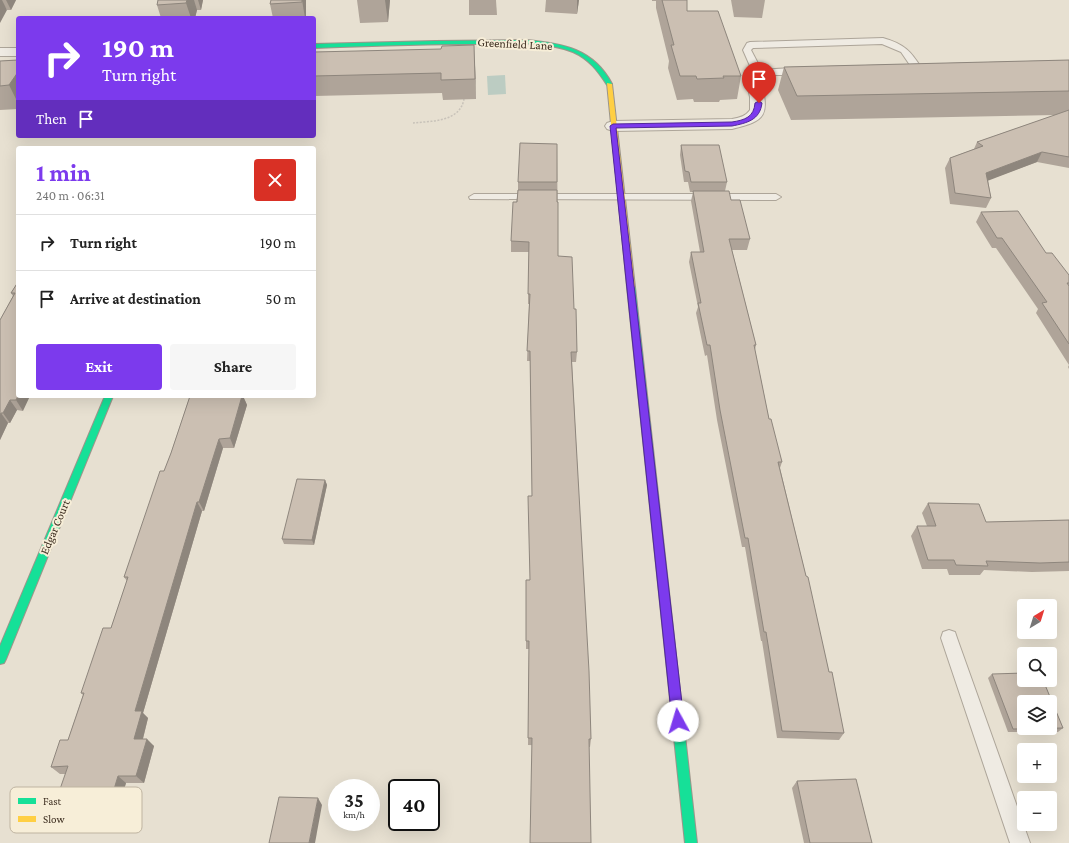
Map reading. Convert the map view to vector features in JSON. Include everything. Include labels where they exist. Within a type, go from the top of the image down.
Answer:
[{"type":"street","name":"Greenfield Lane","points":[[316,46],[536,42],[556,45],[590,58],[605,74],[609,84],[622,198],[691,843]]},
{"type":"street","points":[[0,52],[16,52]]},
{"type":"street","points":[[613,126],[732,124],[744,122],[754,117],[758,111],[759,103],[753,79],[760,75]]},
{"type":"street","name":"Edgar Court","points":[[0,659],[108,398]]},
{"type":"lane","points":[[808,72],[770,72],[760,75],[747,50],[750,45],[883,41],[899,46],[908,54],[917,69]]},
{"type":"lane","points":[[474,197],[776,197]]},
{"type":"lane","points":[[949,638],[1020,843]]},
{"type":"path","points":[[413,124],[440,120],[453,116],[461,110],[464,105],[464,99]]},
{"type":"shaded area","points":[[505,75],[506,94],[488,95],[487,76]]},
{"type":"building","points":[[158,0],[187,0],[186,3],[157,5]]},
{"type":"building","points":[[271,0],[302,0],[302,2],[270,4]]},
{"type":"building","points":[[662,0],[687,0],[687,11],[718,11],[741,76],[723,76],[724,78],[697,79],[696,76],[680,76],[671,45],[674,45]]},
{"type":"building","points":[[474,45],[475,79],[441,80],[441,73],[316,76],[316,52],[441,49],[442,46]]},
{"type":"building","points":[[16,60],[16,75],[9,85],[0,86],[0,61]]},
{"type":"building","points":[[1069,60],[1069,91],[797,96],[784,67]]},
{"type":"building","points":[[1069,110],[1069,157],[1042,152],[986,173],[991,198],[955,193],[950,158],[983,146],[977,142]]},
{"type":"building","points":[[520,143],[557,144],[557,182],[518,182]]},
{"type":"building","points":[[681,145],[719,145],[727,182],[691,182],[689,172],[685,171]]},
{"type":"building","points":[[518,190],[557,190],[558,256],[572,257],[574,309],[576,309],[577,352],[571,352],[589,671],[591,739],[589,739],[591,843],[530,843],[532,738],[528,738],[529,641],[526,641],[526,580],[530,580],[528,496],[532,496],[530,351],[527,351],[530,294],[528,294],[529,242],[511,241],[513,202],[517,202]]},
{"type":"building","points":[[693,191],[729,191],[731,200],[740,200],[750,239],[729,239],[756,345],[754,345],[769,419],[771,419],[782,462],[778,462],[806,576],[808,577],[829,672],[832,672],[844,733],[782,731],[766,632],[764,632],[748,538],[745,538],[720,410],[710,345],[707,345],[698,303],[701,303],[691,252],[704,252]]},
{"type":"building","points":[[1018,211],[1046,253],[1052,253],[1069,275],[1069,283],[1067,283],[1069,286],[1069,344],[1042,303],[1047,302],[1002,238],[997,238],[981,212]]},
{"type":"building","points":[[16,285],[17,398],[16,400],[10,400],[3,413],[0,415],[0,320],[15,293],[11,293]]},
{"type":"building","points":[[189,398],[241,398],[230,438],[219,439],[199,502],[197,502],[135,711],[142,711],[134,739],[147,739],[136,776],[118,776],[115,787],[61,787],[68,766],[51,767],[60,740],[68,740],[84,693],[81,693],[103,628],[111,628],[128,577],[124,577],[160,471],[164,471]]},
{"type":"building","points":[[297,479],[325,480],[312,540],[282,539]]},
{"type":"building","points":[[928,503],[979,504],[986,522],[1069,520],[1069,562],[1040,563],[986,561],[988,566],[956,565],[954,560],[928,560],[917,526],[936,526]]},
{"type":"building","points":[[1017,673],[1017,687],[1046,687],[1049,695],[1017,695],[1017,729],[1013,729],[992,674]]},
{"type":"building","points":[[1057,714],[1063,728],[1057,728]]},
{"type":"building","points":[[856,779],[872,843],[810,843],[797,781]]},
{"type":"building","points":[[279,797],[318,798],[309,843],[269,843]]},
{"type":"traffic: fast","points":[[316,46],[435,42],[538,43],[563,47],[581,54],[591,60],[599,68],[609,84]]},
{"type":"traffic: fast","points":[[631,287],[691,843]]},
{"type":"traffic: fast","points":[[0,659],[108,398]]},
{"type":"traffic: slow","points":[[609,84],[631,287]]},
{"type":"route","points":[[678,721],[613,126],[642,124],[732,124],[744,122],[754,117],[758,111],[759,103]]}]
